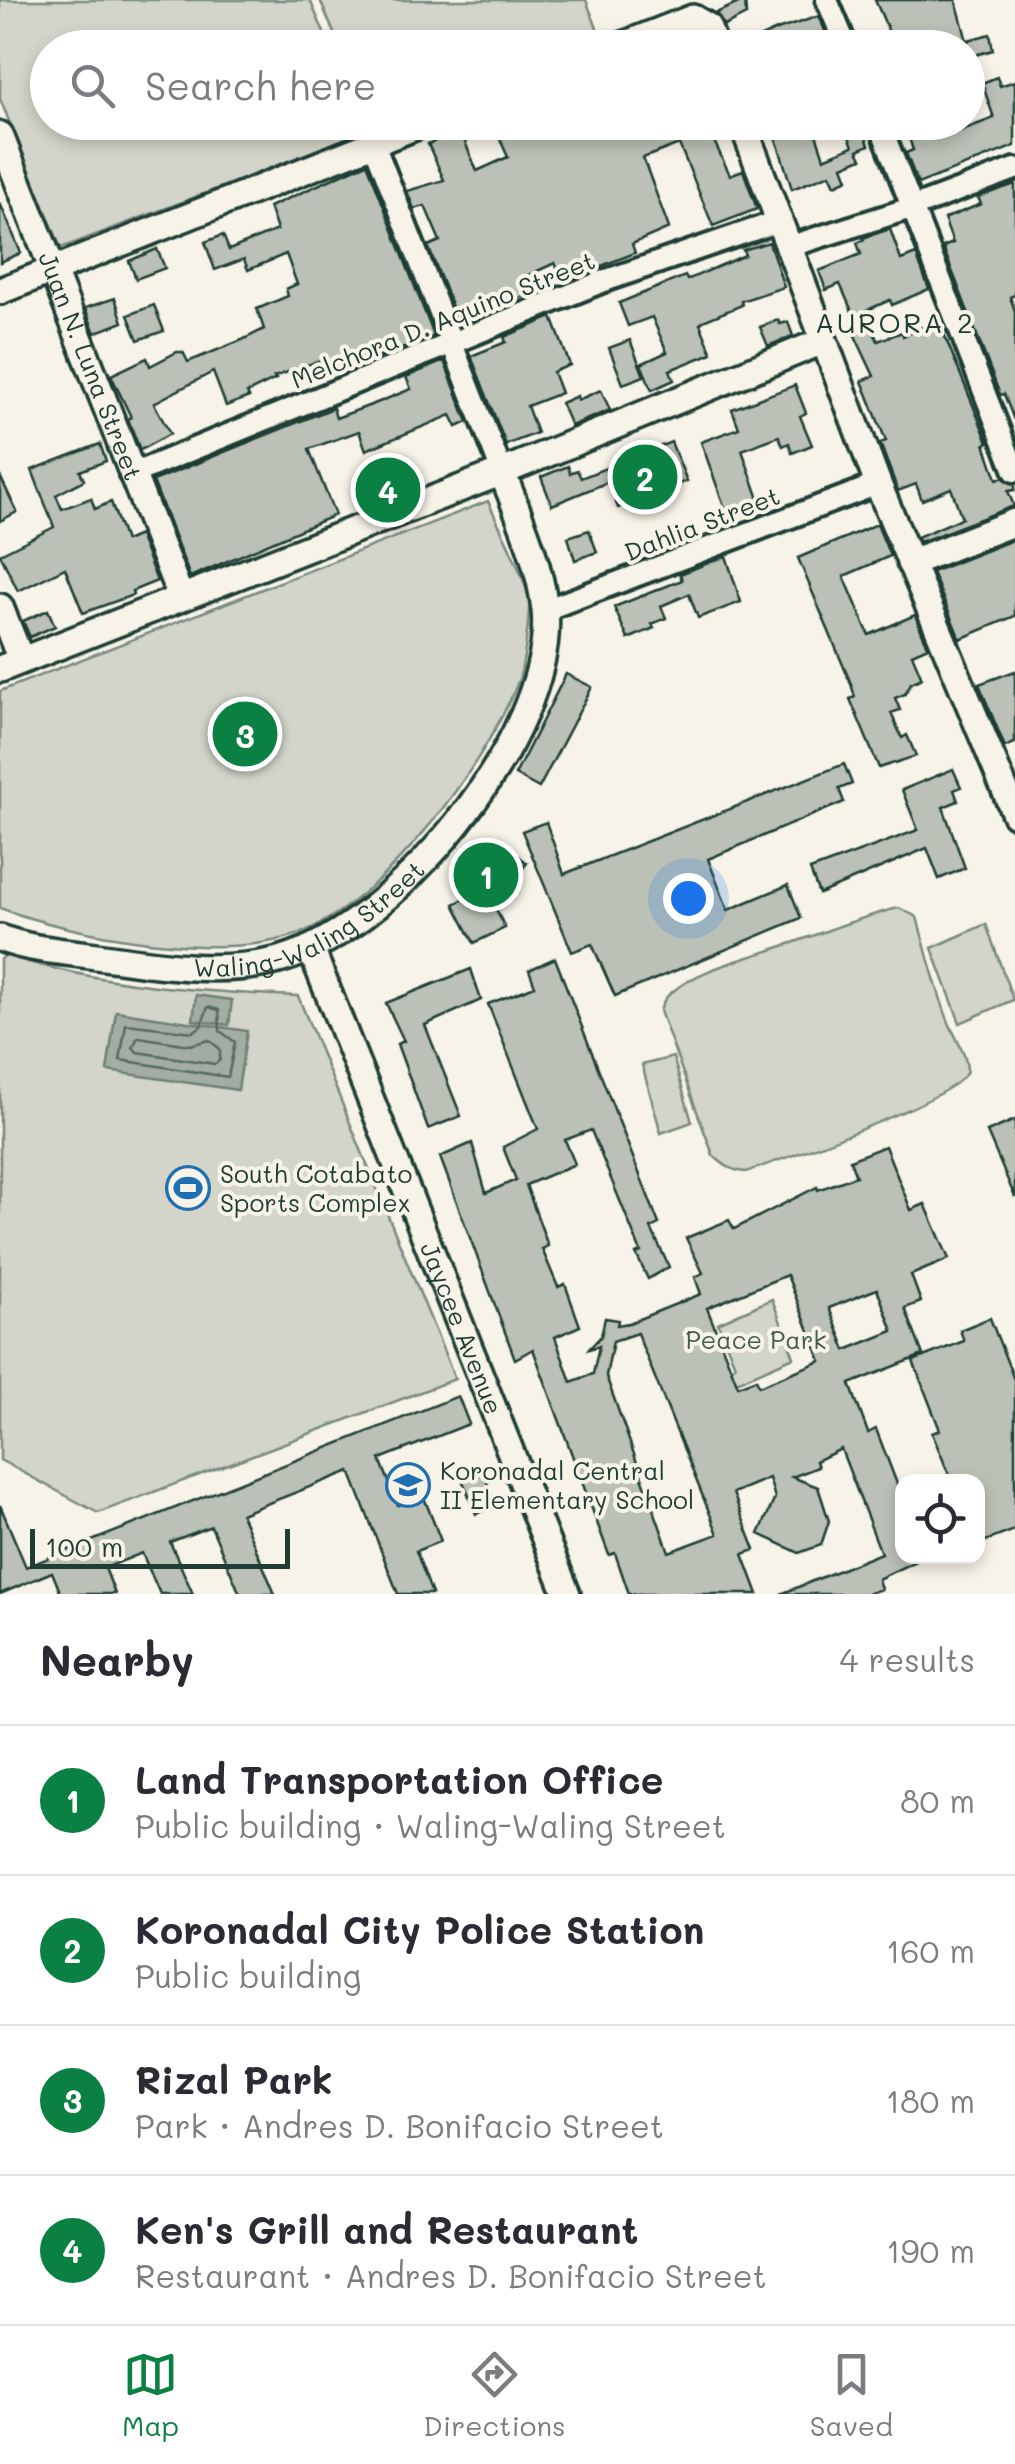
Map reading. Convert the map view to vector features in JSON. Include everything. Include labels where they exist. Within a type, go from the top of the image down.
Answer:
[{"type":"street","points":[[827,0],[840,30]]},
{"type":"street","points":[[661,30],[697,11]]},
{"type":"street","name":"Juan N. Luna Street","points":[[0,135],[181,598]]},
{"type":"street","points":[[0,291],[384,140]]},
{"type":"street","points":[[749,140],[878,484],[1015,814]]},
{"type":"street","points":[[886,140],[1015,471]]},
{"type":"street","points":[[374,144],[502,472]]},
{"type":"street","points":[[788,247],[914,207],[1015,169]]},
{"type":"street","name":"Melchora D. Aquino Street","points":[[130,475],[601,282],[779,221]]},
{"type":"street","points":[[0,607],[11,664],[502,472],[823,341]]},
{"type":"street","name":"Waling-Waling Street","points":[[0,938],[42,949],[178,966],[225,967],[271,962],[311,948],[354,924],[397,889],[444,839],[494,771],[518,728],[535,685],[545,610],[534,560],[502,472]]},
{"type":"street","name":"Dahlia Street","points":[[545,610],[878,484]]},
{"type":"street","points":[[910,563],[1015,522]]},
{"type":"street","name":"Jaycee Avenue","points":[[311,948],[567,1594]]},
{"type":"green space","points":[[0,0],[310,0],[323,30],[30,30],[30,140],[346,140],[61,248],[0,99]]},
{"type":"green space","points":[[320,0],[586,0],[598,30],[333,30]]},
{"type":"green space","points":[[488,501],[529,599],[518,682],[482,752],[456,790],[397,862],[364,893],[298,934],[230,946],[107,936],[0,908],[0,691]]},
{"type":"green space","points":[[899,908],[917,917],[939,994],[967,1070],[936,1095],[829,1142],[746,1172],[724,1165],[713,1155],[660,1011],[666,998],[710,970]]},
{"type":"green space","points":[[986,924],[1013,1000],[960,1023],[932,948]]},
{"type":"green space","name":"South Cotabato Sports Complex","points":[[5,955],[113,980],[298,996],[455,1379],[98,1513],[0,1460],[0,961]]},
{"type":"green space","points":[[673,1057],[692,1122],[661,1133],[642,1065]]},
{"type":"green space","name":"Peace Park","points":[[772,1299],[794,1357],[732,1384],[725,1371],[735,1365],[718,1323]]},
{"type":"water","points":[[196,995],[232,1000],[229,1025],[193,1020]]},
{"type":"water","points":[[116,1011],[247,1031],[238,1090],[107,1071]]},
{"type":"building","points":[[745,0],[746,15],[724,26],[716,13]]},
{"type":"building","points":[[875,0],[956,0],[964,30],[888,30]]},
{"type":"building","points":[[819,16],[825,30],[777,30]]},
{"type":"building","points":[[990,34],[993,50],[985,52],[985,35]]},
{"type":"building","points":[[997,77],[1000,86],[1015,81],[1015,146],[918,184],[906,153],[913,150],[910,140],[985,140],[985,121],[994,118],[985,82]]},
{"type":"building","points":[[437,140],[464,140],[477,171],[508,157],[500,140],[713,140],[730,175],[743,170],[757,209],[713,226],[679,144],[643,158],[669,228],[632,244],[635,253],[563,281],[555,263],[522,278],[529,294],[459,325],[428,246],[440,241],[425,206],[414,209],[407,191],[444,180],[428,144]]},
{"type":"building","points":[[777,140],[818,140],[824,158],[853,146],[850,140],[867,140],[869,145],[858,150],[862,158],[843,166],[848,179],[835,185],[830,174],[792,189]]},
{"type":"building","points":[[367,163],[434,336],[362,363],[358,354],[324,367],[321,360],[274,377],[247,393],[249,397],[226,406],[213,372],[154,403],[170,434],[140,450],[128,419],[131,417],[111,375],[147,358],[150,366],[177,352],[183,352],[188,362],[242,340],[264,329],[257,309],[288,296],[286,289],[297,284],[286,254],[248,270],[244,259],[215,270],[205,242],[223,235],[229,250],[277,230],[269,207]]},
{"type":"building","points":[[1015,184],[1015,295],[1010,297],[1015,311],[1014,420],[1004,394],[1000,395],[943,247],[953,243],[944,219],[981,204],[978,197]]},
{"type":"building","points":[[0,203],[21,253],[0,262]]},
{"type":"building","points":[[890,229],[901,260],[916,254],[929,289],[854,316],[840,284],[826,290],[819,271],[861,254],[857,243]]},
{"type":"building","points":[[769,242],[784,287],[741,301],[742,305],[703,321],[700,324],[712,353],[670,370],[674,380],[652,390],[641,364],[667,352],[652,317],[628,326],[619,303],[685,276],[687,280],[745,255],[743,250]]},
{"type":"building","points":[[157,249],[165,268],[136,279],[129,261]]},
{"type":"building","points":[[115,298],[123,322],[95,333],[85,308]]},
{"type":"building","points":[[154,305],[164,331],[138,340],[128,315]]},
{"type":"building","points":[[552,317],[570,365],[553,372],[561,393],[527,406],[537,433],[506,445],[471,356]]},
{"type":"building","points":[[867,319],[878,341],[902,332],[903,336],[941,319],[988,442],[985,444],[997,479],[1003,477],[1015,484],[1015,490],[1008,491],[1014,506],[920,542],[917,537],[962,518],[951,488],[922,500],[916,484],[898,491],[880,443],[886,441],[862,381],[874,376],[851,327]]},
{"type":"building","points":[[778,320],[780,324],[788,322],[793,336],[768,346],[760,327]]},
{"type":"building","points":[[630,340],[644,376],[623,384],[609,348]]},
{"type":"building","points":[[444,361],[468,422],[457,427],[451,415],[366,450],[359,431],[309,449],[335,515],[190,577],[153,481],[333,408],[336,418],[411,389],[406,377]]},
{"type":"building","points":[[795,385],[806,413],[800,416],[812,445],[792,453],[789,443],[783,446],[779,436],[742,450],[760,502],[727,514],[701,442],[739,428],[732,409]]},
{"type":"building","points":[[601,390],[610,410],[571,426],[561,403]]},
{"type":"building","points":[[671,442],[687,481],[618,508],[608,482],[552,505],[541,477],[568,466],[570,473],[577,470],[581,478]]},
{"type":"building","points":[[100,444],[106,461],[80,471],[84,480],[56,495],[62,509],[91,498],[95,509],[111,502],[125,541],[139,535],[157,581],[132,591],[133,595],[83,613],[65,568],[18,591],[0,554],[54,527],[32,470]]},
{"type":"building","points":[[0,476],[17,512],[0,521]]},
{"type":"building","points":[[401,477],[406,492],[374,505],[368,488]]},
{"type":"building","points":[[877,524],[890,556],[844,576],[869,635],[915,615],[928,647],[912,654],[922,678],[895,698],[900,710],[891,713],[902,738],[907,735],[916,756],[879,768],[850,699],[855,697],[851,684],[798,558]]},
{"type":"building","points":[[589,530],[597,552],[575,560],[568,537]]},
{"type":"building","points":[[1015,539],[1015,616],[960,639],[932,572]]},
{"type":"building","points":[[726,556],[741,602],[698,618],[689,594],[661,606],[666,618],[628,639],[614,607],[682,580],[680,574]]},
{"type":"building","points":[[48,610],[55,626],[30,637],[23,621]]},
{"type":"building","points":[[1015,671],[1015,743],[1005,747],[979,684]]},
{"type":"building","points":[[566,674],[592,687],[539,788],[515,775]]},
{"type":"building","points":[[844,764],[852,784],[839,789],[844,802],[708,859],[728,910],[788,885],[801,918],[615,996],[592,944],[572,952],[522,831],[546,822],[564,874]]},
{"type":"building","points":[[953,769],[961,787],[954,790],[958,801],[943,807],[965,868],[939,879],[927,848],[819,894],[810,870],[918,830],[902,790]]},
{"type":"building","points":[[504,844],[527,863],[494,905],[505,928],[474,943],[454,904],[491,885],[479,876]]},
{"type":"building","points":[[555,958],[659,1224],[651,1228],[669,1267],[648,1279],[636,1254],[641,1252],[591,1130],[565,1140],[575,1164],[526,1185],[548,1246],[542,1249],[558,1287],[565,1284],[580,1326],[555,1337],[571,1382],[593,1374],[599,1346],[589,1349],[601,1336],[605,1318],[618,1320],[617,1325],[629,1323],[701,1294],[695,1277],[703,1273],[686,1238],[729,1220],[734,1229],[817,1187],[818,1190],[856,1176],[850,1160],[885,1146],[911,1210],[925,1204],[949,1259],[911,1275],[921,1302],[905,1308],[923,1355],[850,1384],[868,1433],[876,1429],[895,1479],[895,1564],[909,1564],[878,1579],[881,1589],[867,1594],[781,1594],[881,1553],[841,1449],[816,1461],[818,1467],[792,1477],[818,1487],[829,1521],[821,1545],[799,1553],[759,1534],[775,1498],[769,1478],[733,1493],[755,1550],[743,1554],[758,1594],[629,1594],[615,1553],[609,1555],[533,1349],[515,1359],[440,1157],[472,1143],[486,1193],[516,1180],[503,1147],[538,1129],[488,1004],[535,986],[529,970]],"holes":[[[787,1275],[821,1361],[759,1386],[756,1379],[738,1386],[707,1308]],[[877,1289],[893,1331],[846,1350],[829,1308]],[[637,1333],[718,1534],[669,1552],[606,1376],[613,1341]]]},
{"type":"building","points":[[471,969],[481,1000],[425,1025],[461,1116],[428,1129],[397,1044],[404,1041],[386,1003]]},
{"type":"building","points":[[1015,1120],[1015,1197],[987,1132]]},
{"type":"building","points":[[990,1318],[1015,1382],[1015,1530],[985,1541],[985,1474],[949,1474],[932,1433],[940,1430],[913,1361],[964,1341],[960,1330]]},
{"type":"building","points":[[458,1396],[469,1424],[380,1459],[398,1505],[423,1495],[441,1541],[416,1551],[432,1594],[398,1594],[350,1471],[241,1514],[275,1594],[240,1594],[211,1526],[170,1542],[193,1594],[160,1594],[142,1553],[105,1568],[115,1594],[61,1594],[52,1572],[0,1594],[0,1505],[26,1567]]},
{"type":"building","points":[[483,1471],[496,1506],[476,1514],[462,1479]]},
{"type":"place","name":"Koronadal City Police Station","points":[[645,477]]},
{"type":"place","name":"Ken's Grill and Restaurant","points":[[388,490]]},
{"type":"place","name":"Rizal Park","points":[[245,734]]},
{"type":"place","name":"Land Transportation Office","points":[[486,875]]},
{"type":"place","name":"South Cotabato Sports Complex","points":[[188,1188]]},
{"type":"place","name":"Koronadal Central II Elementary School","points":[[408,1485]]},
{"type":"district","name":"AURORA 2","points":[[895,323]]}]
